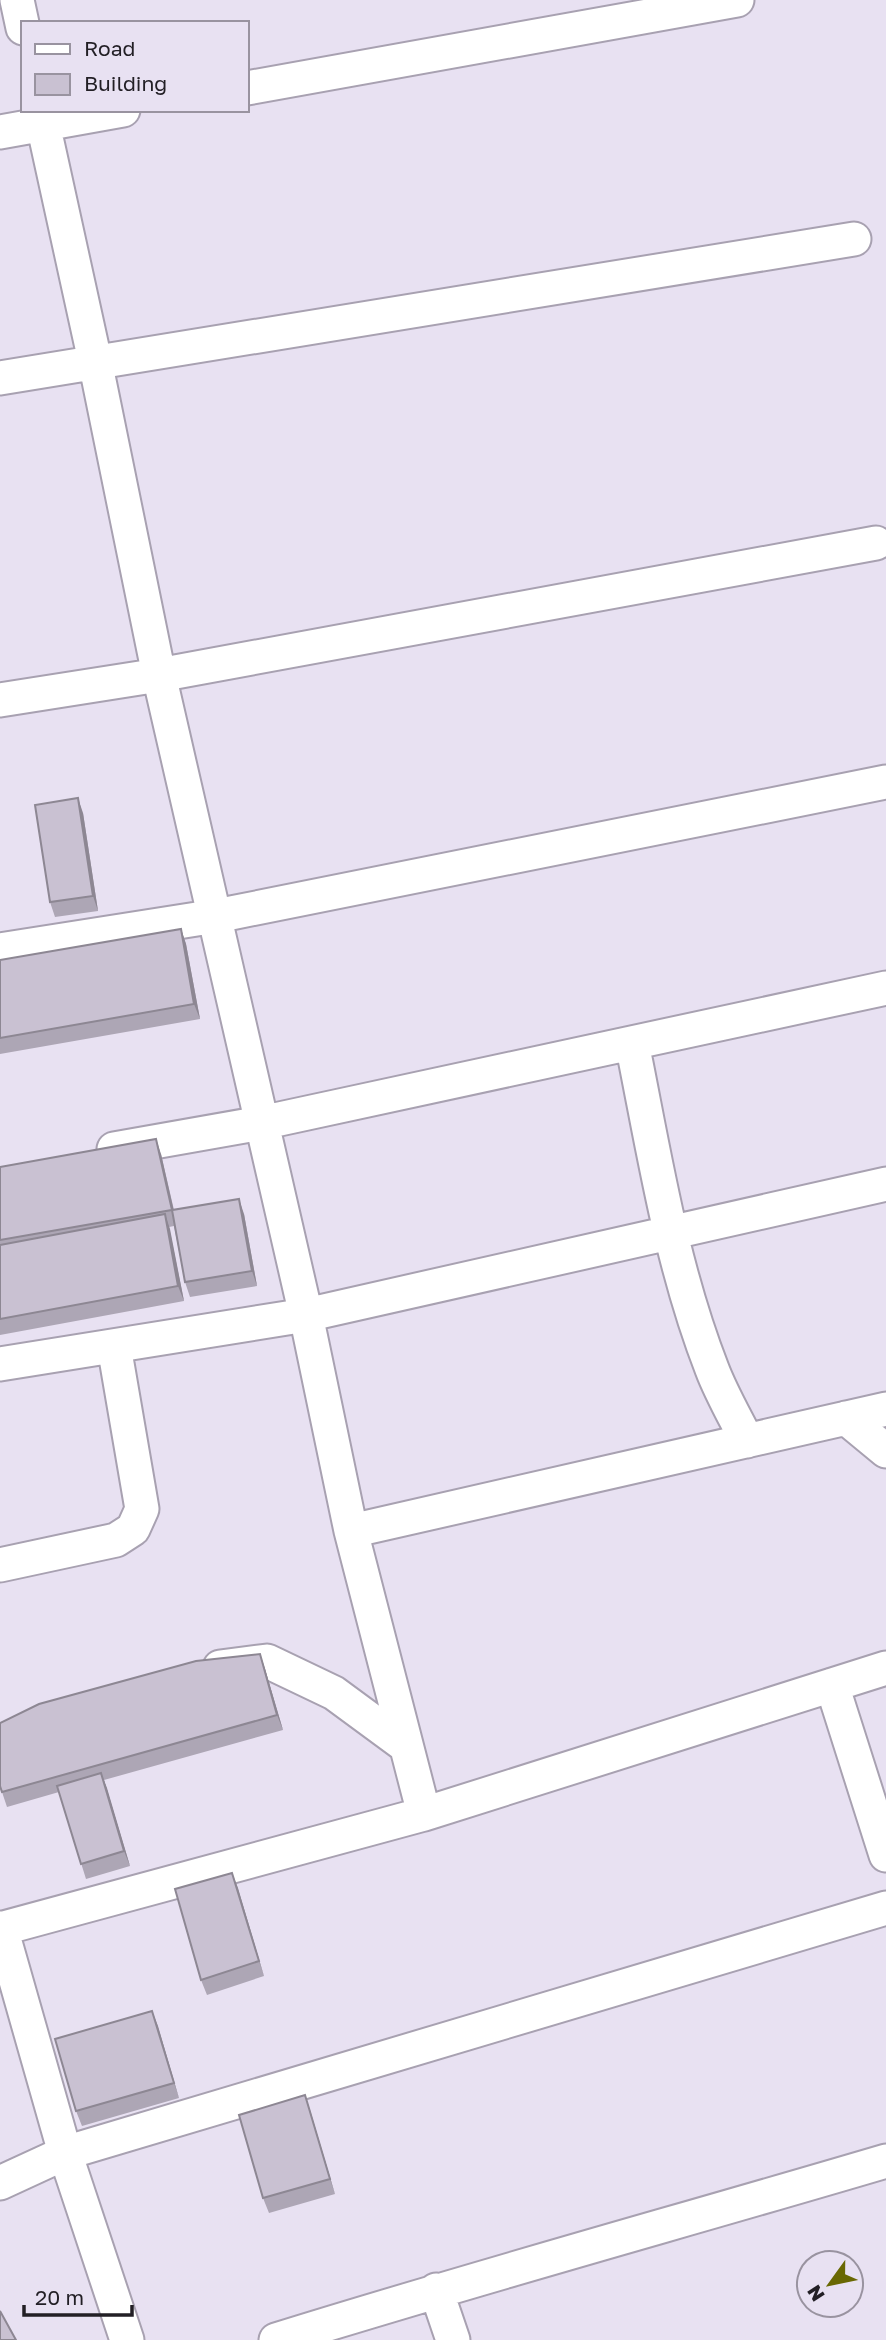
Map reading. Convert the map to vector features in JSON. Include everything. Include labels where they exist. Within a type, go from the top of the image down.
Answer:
[{"type":"street","points":[[17,0],[21,21]]},
{"type":"street","points":[[248,88],[737,0]]},
{"type":"street","points":[[0,132],[41,117],[100,112]]},
{"type":"street","points":[[41,117],[95,361],[159,675],[306,1315],[351,1531],[424,1814]]},
{"type":"street","points":[[0,378],[854,239]]},
{"type":"street","points":[[0,700],[159,675],[876,543]]},
{"type":"street","points":[[0,950],[216,916],[886,782]]},
{"type":"street","points":[[82,1155],[261,1123],[886,988]]},
{"type":"street","points":[[632,1043],[671,1233],[712,1370],[747,1441]]},
{"type":"street","points":[[0,1364],[306,1315],[886,1184]]},
{"type":"street","points":[[0,1565],[116,1540],[133,1529],[142,1509],[114,1346]]},
{"type":"street","points":[[351,1531],[886,1409]]},
{"type":"street","points":[[846,1418],[886,1451]]},
{"type":"street","points":[[188,1674],[267,1661],[334,1693],[406,1746]]},
{"type":"street","points":[[127,2340],[65,2153],[1,1928],[424,1814],[886,1668]]},
{"type":"street","points":[[832,1685],[886,1855]]},
{"type":"street","points":[[0,2183],[65,2153],[886,1908]]},
{"type":"street","points":[[276,2340],[436,2290],[886,2161]]},
{"type":"street","points":[[436,2290],[453,2340]]},
{"type":"building","points":[[78,798],[93,896],[50,902],[35,805]]},
{"type":"building","points":[[181,929],[194,1004],[0,1038],[0,960]]},
{"type":"building","points":[[156,1139],[172,1210],[0,1240],[0,1167]]},
{"type":"building","points":[[239,1199],[252,1271],[185,1282],[172,1210]]},
{"type":"building","points":[[165,1214],[178,1286],[0,1319],[0,1245]]},
{"type":"building","points":[[260,1654],[277,1715],[2,1792],[0,1723],[39,1704],[196,1661]]},
{"type":"building","points":[[101,1773],[124,1851],[81,1864],[57,1786]]},
{"type":"building","points":[[232,1873],[259,1961],[201,1980],[175,1889]]},
{"type":"building","points":[[152,2011],[174,2083],[76,2111],[55,2039]]},
{"type":"building","points":[[305,2095],[330,2179],[263,2198],[239,2115]]},
{"type":"building","points":[[0,2311],[16,2340],[0,2340]]}]
